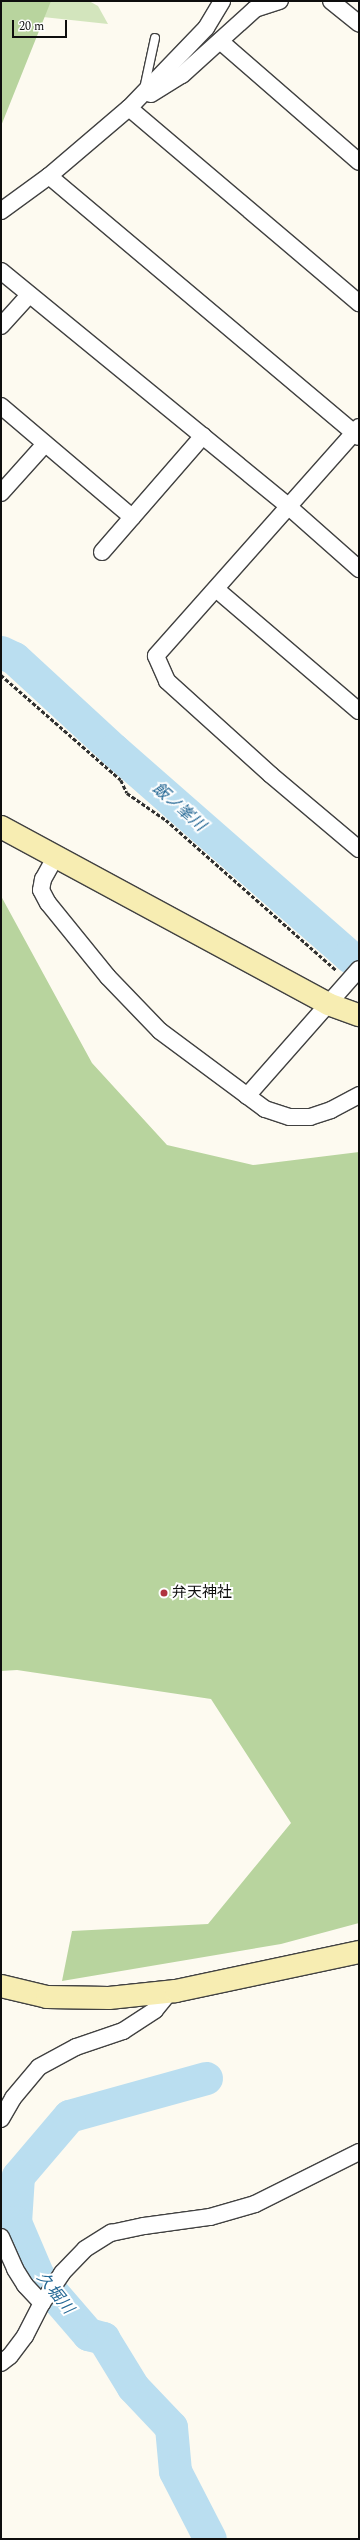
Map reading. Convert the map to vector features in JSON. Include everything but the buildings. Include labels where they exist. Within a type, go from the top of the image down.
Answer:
[{"type":"street","points":[[1,211],[49,176],[129,108],[206,28],[222,1]]},
{"type":"street","points":[[129,108],[182,75],[255,10],[280,1]]},
{"type":"street","points":[[332,1],[359,24]]},
{"type":"street","points":[[220,41],[359,162]]},
{"type":"street","points":[[129,108],[359,303]]},
{"type":"street","points":[[49,176],[357,432],[156,656],[167,681],[271,775],[359,849]]},
{"type":"street","points":[[1,272],[289,507],[359,569]]},
{"type":"street","points":[[1,326],[29,295]]},
{"type":"street","points":[[1,406],[132,518]]},
{"type":"street","points":[[102,552],[203,436]]},
{"type":"street","points":[[1,494],[45,444]]},
{"type":"street","points":[[216,589],[359,711]]},
{"type":"street","points":[[1,826],[328,1004],[359,1015]]},
{"type":"street","points":[[56,856],[43,879],[41,890],[48,903],[108,977],[160,1031],[265,1109],[290,1117],[317,1114],[359,1095]]},
{"type":"street","points":[[247,1096],[354,975]]},
{"type":"street","points":[[1,1986],[47,1998],[109,1998],[176,1991],[359,1952]]},
{"type":"street","points":[[1,2119],[14,2098],[39,2067],[76,2046],[123,2031],[155,2010],[168,1994],[176,1991]]},
{"type":"street","points":[[1,2363],[10,2356],[25,2336],[42,2303],[62,2273],[85,2249],[111,2233],[144,2226],[210,2217],[255,2204],[359,2152]]},
{"type":"street","points":[[1,2237],[22,2280],[42,2303]]},
{"type":"lane","points":[[143,93],[155,38]]},
{"type":"path","points":[[1,675],[121,780],[127,793],[166,820],[354,975]]},
{"type":"green space","points":[[1,1],[89,1],[98,6],[108,24],[15,14]]},
{"type":"green space","points":[[1,1],[51,1],[1,126]]},
{"type":"green space","points":[[1,896],[92,1063],[167,1145],[253,1165],[359,1152],[359,1923],[281,1944],[62,1981],[72,1931],[208,1924],[291,1823],[211,1699],[17,1670],[1,1671]]},
{"type":"waterway","name":"飯ノ峯川","points":[[1,652],[14,658],[114,750],[349,956],[359,962]]},
{"type":"waterway","name":"久堀川","points":[[206,2078],[69,2116],[18,2176],[15,2222],[38,2276],[88,2334],[103,2338],[133,2387],[171,2427],[175,2471],[210,2539]]},
{"type":"place","name":"弁天神社","points":[[164,1593]]}]
